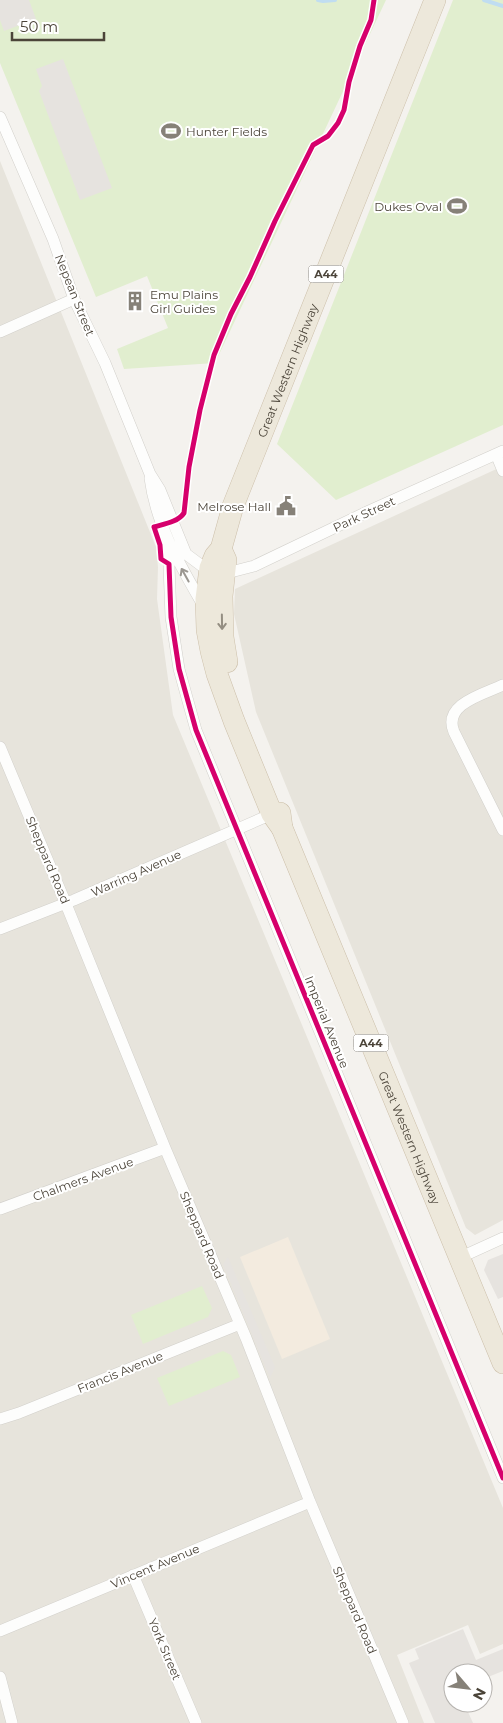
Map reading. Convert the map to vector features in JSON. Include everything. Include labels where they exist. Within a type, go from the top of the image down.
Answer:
[{"type":"highway","name":"Great Western Highway","points":[[277,821],[280,811],[240,711],[226,660],[223,637],[222,596],[216,571],[215,556],[221,549],[233,506],[435,0]]},
{"type":"highway","name":"Great Western Highway","points":[[216,571],[206,587],[210,646],[217,674],[234,721],[503,1363]]},
{"type":"street","name":"Nepean Street","points":[[0,117],[5,142],[53,239],[74,299],[105,363],[150,474],[160,490],[186,554],[202,566],[216,571]]},
{"type":"street","points":[[0,332],[74,299]]},
{"type":"street","points":[[500,452],[503,471]]},
{"type":"street","name":"Park Street","points":[[216,571],[254,566],[369,511],[500,452]]},
{"type":"street","name":"Nepean Street","points":[[150,474],[152,492],[168,540],[184,575],[206,609]]},
{"type":"street","name":"Imperial Avenue","points":[[168,540],[171,617],[179,669],[196,730],[503,1478]]},
{"type":"street","points":[[503,685],[463,704],[455,711],[452,718],[454,732],[503,830]]},
{"type":"street","name":"Sheppard Road","points":[[1,752],[240,1324],[310,1502],[403,1723]]},
{"type":"street","name":"Warring Avenue","points":[[0,929],[66,904],[238,830],[277,821]]},
{"type":"street","name":"Chalmers Avenue","points":[[0,1209],[165,1148]]},
{"type":"street","points":[[459,1258],[503,1238]]},
{"type":"street","name":"Francis Avenue","points":[[0,1419],[240,1324]]},
{"type":"street","name":"Vincent Avenue","points":[[0,1631],[310,1502]]},
{"type":"street","name":"York Street","points":[[133,1575],[196,1723]]},
{"type":"street","points":[[0,1677],[12,1723]]},
{"type":"shaded area","points":[[0,0],[29,0],[36,19],[4,31],[0,20]]},
{"type":"shaded area","points":[[63,59],[112,188],[80,200],[39,91],[42,86],[36,69]]},
{"type":"shaded area","points":[[0,161],[156,547],[158,567],[157,599],[173,715],[503,1508],[503,1644],[480,1654],[468,1625],[397,1655],[424,1723],[0,1723]]},
{"type":"shaded area","points":[[503,466],[503,1220],[475,1235],[466,1228],[256,712],[234,614],[235,589]]},
{"type":"shaded area","points":[[288,1237],[330,1339],[282,1359],[240,1257]]},
{"type":"shaded area","points":[[503,1254],[503,1297],[498,1299],[484,1270],[488,1260]]},
{"type":"shaded area","points":[[228,1257],[275,1367],[270,1378],[223,1264]]},
{"type":"shaded area","points":[[463,1629],[476,1660],[503,1649],[503,1671],[493,1675],[493,1663],[443,1663],[443,1713],[468,1713],[473,1723],[435,1723],[409,1663],[419,1659],[415,1649]]},
{"type":"green space","points":[[0,0],[386,0],[215,363],[124,369],[117,349],[168,328],[147,276],[96,297],[0,63]]},
{"type":"green space","points":[[453,0],[503,0],[503,425],[336,500],[277,444]]},
{"type":"green space","points":[[202,1286],[212,1308],[208,1317],[143,1344],[131,1315]]},
{"type":"green space","points":[[223,1351],[231,1355],[240,1377],[169,1406],[157,1378]]},
{"type":"waterway","points":[[318,0],[335,0]]},
{"type":"waterway","points":[[484,0],[503,6]]},
{"type":"cycle path","points":[[374,0],[371,20],[360,46],[349,82],[344,110],[338,123],[328,136],[313,145],[231,314],[214,355],[200,410],[189,467],[184,513],[175,521],[154,527],[160,545],[161,559],[169,564],[171,617],[179,669],[196,730],[503,1478]]},
{"type":"place","name":"Hunter Fields","points":[[171,131]]},
{"type":"place","name":"Dukes Oval","points":[[457,206]]},
{"type":"place","name":"Emu Plains Girl Guides","points":[[135,301]]},
{"type":"place","name":"Melrose Hall","points":[[286,506]]}]
